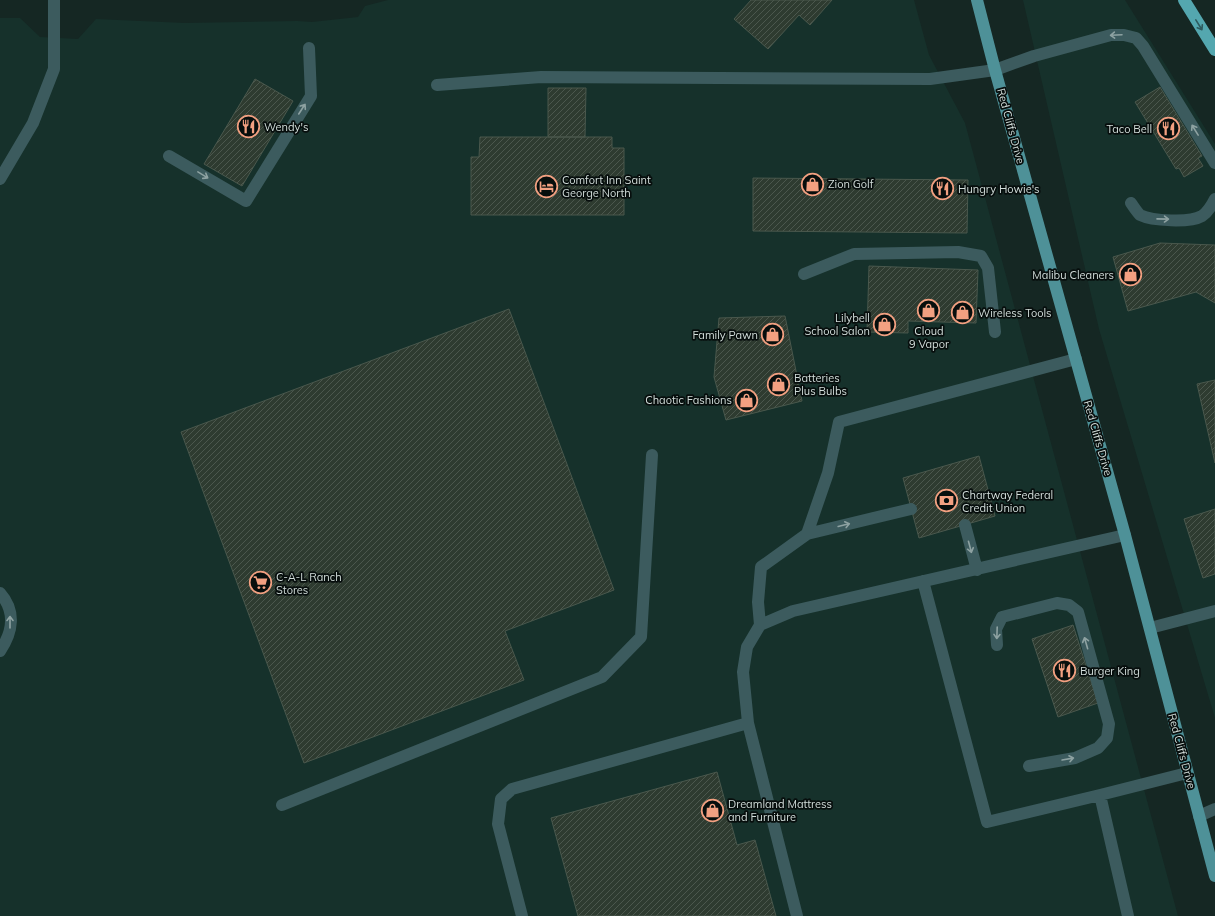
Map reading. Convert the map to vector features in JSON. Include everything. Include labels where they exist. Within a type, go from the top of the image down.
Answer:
[{"type":"highway","points":[[1184,0],[1215,50]]},
{"type":"main road","name":"Red Cliffs Drive","points":[[977,0],[995,70],[1125,535],[1215,876]]},
{"type":"street","points":[[0,179],[33,123],[54,69],[54,0]]},
{"type":"street","points":[[437,85],[541,77],[930,79],[995,70],[1034,56],[1088,41],[1111,35],[1124,35],[1136,38],[1143,46],[1215,163]]},
{"type":"street","points":[[169,156],[246,201],[311,96],[309,48]]},
{"type":"street","points":[[1131,203],[1140,214],[1155,219],[1188,220],[1201,216],[1211,207],[1215,199]]},
{"type":"street","points":[[804,274],[854,254],[958,252],[981,256],[988,268],[995,332]]},
{"type":"street","points":[[807,534],[828,473],[839,422],[1076,359]]},
{"type":"street","points":[[282,805],[602,677],[641,637],[652,455]]},
{"type":"street","points":[[797,916],[748,723],[743,672],[747,647],[760,625],[758,602],[761,567],[807,534],[911,509]]},
{"type":"street","points":[[965,525],[977,570]]},
{"type":"street","points":[[760,625],[792,611],[1125,535]]},
{"type":"street","points":[[923,581],[987,822],[1187,773]]},
{"type":"street","points":[[0,593],[9,607],[11,622],[8,637],[0,651]]},
{"type":"street","points":[[997,645],[996,629],[1002,617],[1057,603],[1069,605],[1078,612],[1107,716],[1109,724],[1107,738],[1098,748],[1075,758],[1029,766]]},
{"type":"street","points":[[1150,628],[1215,610]]},
{"type":"street","points":[[522,916],[498,824],[501,799],[512,788],[748,723]]},
{"type":"street","points":[[1100,795],[1128,916]]},
{"type":"street","points":[[1199,816],[1215,809]]},
{"type":"shaded area","points":[[388,0],[914,0],[929,55],[965,123],[1178,916],[0,916],[0,18],[20,18],[40,37],[78,39],[96,19],[185,23],[312,22],[358,17],[365,6]]},
{"type":"shaded area","points":[[1023,0],[1125,0],[1215,144],[1215,718],[1099,329]]},
{"type":"building","points":[[751,0],[832,0],[810,25],[799,15],[768,49],[734,19]]},
{"type":"building","points":[[255,79],[293,101],[242,186],[204,164]]},
{"type":"building","name":"Taco Bell","points":[[1160,87],[1202,156],[1198,158],[1203,166],[1184,177],[1179,168],[1176,169],[1135,102]]},
{"type":"building","points":[[548,88],[586,88],[585,137],[548,137]]},
{"type":"building","name":"Comfort Inn Saint George North","points":[[480,137],[612,137],[612,148],[624,148],[624,215],[471,215],[471,157],[479,157]]},
{"type":"building","points":[[753,178],[968,180],[967,233],[753,231]]},
{"type":"building","points":[[1160,243],[1215,245],[1215,303],[1196,292],[1128,311],[1113,257]]},
{"type":"building","points":[[869,266],[978,270],[976,323],[908,321],[908,333],[867,332]]},
{"type":"building","points":[[509,309],[614,590],[505,631],[524,680],[304,763],[181,432]]},
{"type":"building","points":[[785,316],[802,401],[726,420],[714,377],[719,318]]},
{"type":"building","points":[[1215,380],[1215,463],[1197,384]]},
{"type":"building","points":[[979,456],[995,516],[919,538],[903,478]]},
{"type":"building","points":[[1215,509],[1215,574],[1203,578],[1184,519]]},
{"type":"building","name":"Burger King","points":[[1073,625],[1098,703],[1058,717],[1032,639]]},
{"type":"building","points":[[717,772],[737,845],[755,840],[776,916],[578,916],[551,818]]},
{"type":"place","name":"Wendy's","points":[[248,127]]},
{"type":"place","name":"Taco Bell","points":[[1168,129]]},
{"type":"place","name":"Zion Golf","points":[[812,184]]},
{"type":"place","name":"Comfort Inn Saint George North","points":[[547,186]]},
{"type":"place","name":"Hungry Howie's","points":[[942,189]]},
{"type":"place","name":"Malibu Cleaners","points":[[1130,275]]},
{"type":"place","name":"Cloud 9 Vapor","points":[[929,311]]},
{"type":"place","name":"Wireless Tools","points":[[963,313]]},
{"type":"place","name":"Lilybell School Salon","points":[[885,324]]},
{"type":"place","name":"Family Pawn","points":[[773,335]]},
{"type":"place","name":"Batteries Plus Bulbs","points":[[779,384]]},
{"type":"place","name":"Chaotic Fashions","points":[[747,400]]},
{"type":"place","name":"Chartway Federal Credit Union","points":[[946,501]]},
{"type":"place","name":"C-A-L Ranch Stores","points":[[260,583]]},
{"type":"place","name":"Burger King","points":[[1065,671]]},
{"type":"place","name":"Dreamland Mattress and Furniture","points":[[713,810]]}]
